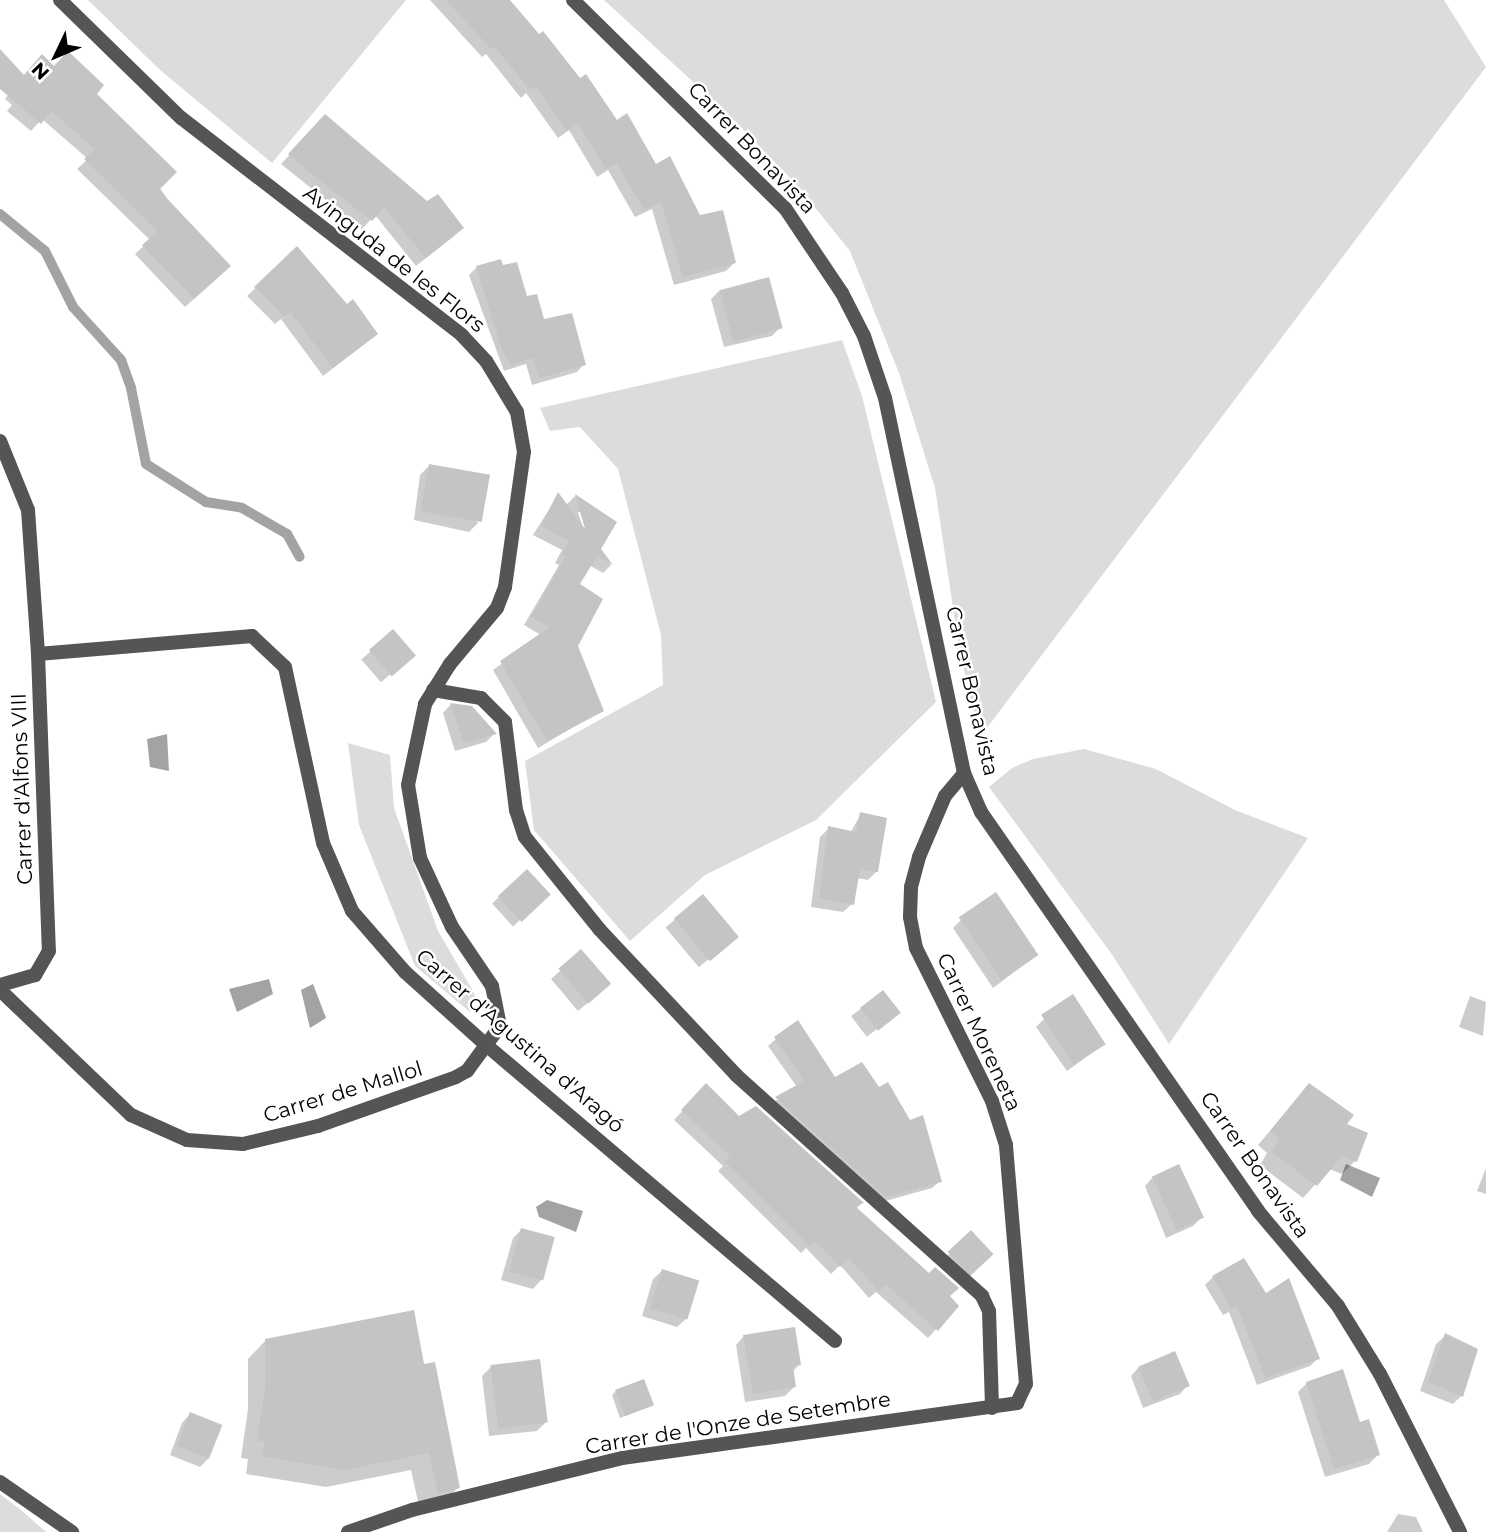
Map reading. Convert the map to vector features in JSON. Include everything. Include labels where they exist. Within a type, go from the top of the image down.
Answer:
[{"type":"street","name":"Avinguda de les Flors","points":[[60,0],[181,118],[462,335],[502,383],[520,421],[524,452],[505,587],[497,608],[433,691],[415,733],[408,804],[420,858],[436,894],[498,1002],[500,1026],[485,1044]]},
{"type":"street","name":"Carrer Bonavista","points":[[573,0],[785,208],[852,310],[885,398],[964,773],[981,812],[1258,1211],[1338,1306],[1380,1374],[1460,1532]]},
{"type":"street","name":"Carrer d'Alfons VIII","points":[[0,441],[28,510],[38,654],[49,951],[35,975],[0,987]]},
{"type":"street","name":"Carrer d'Agustina d'Aragó","points":[[38,654],[252,636],[285,667],[323,843],[352,911],[405,972],[485,1044],[835,1340]]},
{"type":"street","points":[[433,691],[481,698],[505,722],[516,810],[525,837],[600,930],[736,1075],[982,1296],[989,1311],[992,1408]]},
{"type":"street","name":"Carrer Moreneta","points":[[964,773],[937,810],[919,857],[911,887],[910,918],[916,948],[992,1101],[1006,1145],[1026,1384],[1017,1403]]},
{"type":"street","name":"Carrer de Mallol","points":[[0,987],[131,1115],[187,1140],[243,1144],[318,1126],[456,1077],[467,1071],[485,1044]]},
{"type":"street","name":"Carrer de l'Onze de Setembre","points":[[348,1532],[412,1510],[622,1458],[1017,1403]]},
{"type":"street","points":[[0,1482],[72,1532]]},
{"type":"shaded area","points":[[88,0],[406,0],[272,163],[159,69]]},
{"type":"shaded area","points":[[604,0],[1444,0],[1486,67],[980,737],[960,654],[935,488],[899,373],[850,251],[796,184],[729,115]]},
{"type":"shaded area","points":[[842,340],[862,396],[936,702],[816,820],[705,875],[630,941],[534,830],[525,761],[663,685],[661,635],[618,469],[580,427],[550,431],[540,408]]},
{"type":"shaded area","points":[[167,734],[169,771],[150,767],[147,739]]},
{"type":"shaded area","points":[[348,743],[390,755],[394,808],[438,931],[476,999],[470,1012],[415,966],[359,825]]},
{"type":"shaded area","points":[[1084,749],[1156,769],[1235,810],[1308,838],[1169,1044],[1113,956],[989,787],[1012,768],[1033,759]]},
{"type":"shaded area","points":[[269,979],[273,994],[237,1012],[229,989]]},
{"type":"shaded area","points":[[313,984],[326,1018],[310,1028],[301,990]]},
{"type":"shaded area","points":[[1346,1164],[1380,1178],[1372,1197],[1340,1180]]},
{"type":"shaded area","points":[[547,1200],[583,1211],[576,1232],[539,1217],[536,1207]]},
{"type":"shaded area","points":[[0,1494],[21,1510],[46,1532],[0,1532]]},
{"type":"building","points":[[446,0],[510,0],[539,34],[543,31],[580,78],[586,74],[617,120],[627,113],[656,164],[670,156],[700,215],[723,210],[736,263],[683,277],[661,202],[644,210],[617,163],[606,169],[578,123],[567,131],[536,86],[530,90],[495,47],[492,50]]},
{"type":"building","points":[[0,49],[24,75],[42,54],[54,66],[68,51],[104,85],[97,94],[177,172],[159,190],[231,266],[194,299],[142,245],[158,231],[84,159],[95,149],[51,111],[41,124],[0,89]]},
{"type":"building","points":[[325,114],[427,201],[438,194],[464,228],[426,258],[384,208],[372,221],[321,182],[288,154]]},
{"type":"building","points":[[297,246],[347,304],[353,299],[378,334],[333,368],[290,312],[285,317],[254,287]]},
{"type":"building","points":[[501,259],[503,265],[517,262],[527,296],[537,294],[544,319],[572,313],[586,365],[539,378],[533,358],[511,365],[502,350],[476,266]]},
{"type":"building","points":[[769,277],[783,328],[733,341],[720,290]]},
{"type":"building","points":[[429,464],[490,475],[482,522],[421,511]]},
{"type":"building","points":[[558,492],[585,529],[575,494],[617,522],[601,549],[613,565],[597,556],[580,584],[603,599],[578,646],[604,711],[547,741],[500,661],[550,627],[531,617],[566,556],[562,554],[569,541],[541,526]]},
{"type":"building","points":[[393,629],[416,655],[392,676],[369,650]]},
{"type":"building","points":[[450,703],[472,706],[497,734],[464,743]]},
{"type":"building","points":[[860,812],[887,818],[878,872],[860,869],[854,905],[819,898],[828,826],[856,832]]},
{"type":"building","points":[[527,869],[551,895],[522,922],[498,896]]},
{"type":"building","points":[[996,892],[1038,955],[1001,980],[959,917]]},
{"type":"building","points":[[703,894],[739,937],[710,961],[674,918]]},
{"type":"building","points":[[581,949],[611,984],[589,1003],[558,969]]},
{"type":"building","points":[[883,990],[901,1013],[878,1031],[860,1008]]},
{"type":"building","points":[[1073,994],[1106,1044],[1074,1065],[1041,1015]]},
{"type":"building","points":[[798,1020],[835,1077],[862,1062],[879,1087],[888,1082],[910,1120],[923,1115],[942,1182],[886,1197],[775,1097],[804,1081],[774,1037]]},
{"type":"building","points":[[706,1083],[739,1116],[756,1106],[864,1203],[855,1206],[929,1273],[935,1267],[959,1288],[950,1296],[959,1306],[938,1331],[886,1285],[879,1291],[849,1258],[840,1267],[815,1241],[810,1246],[725,1162],[730,1156],[681,1110]]},
{"type":"building","points":[[1309,1083],[1354,1115],[1347,1124],[1368,1133],[1357,1162],[1342,1156],[1317,1186],[1272,1152],[1279,1139],[1270,1131]]},
{"type":"building","points":[[1179,1164],[1204,1217],[1177,1230],[1152,1177]]},
{"type":"building","points":[[521,1228],[555,1237],[543,1281],[509,1271]]},
{"type":"building","points":[[971,1230],[994,1254],[970,1276],[948,1252]]},
{"type":"building","points":[[1244,1258],[1266,1293],[1289,1278],[1320,1359],[1265,1378],[1237,1306],[1231,1309],[1212,1276]]},
{"type":"building","points":[[662,1269],[699,1280],[687,1320],[650,1308]]},
{"type":"building","points":[[414,1310],[424,1364],[435,1362],[460,1488],[438,1494],[429,1453],[344,1470],[262,1456],[265,1442],[257,1440],[265,1390],[265,1339]]},
{"type":"building","points":[[795,1327],[801,1365],[793,1366],[796,1387],[753,1394],[743,1335]]},
{"type":"building","points":[[1445,1333],[1478,1349],[1463,1397],[1428,1382]]},
{"type":"building","points":[[1175,1351],[1190,1386],[1153,1402],[1138,1367]]},
{"type":"building","points":[[540,1359],[548,1423],[498,1429],[490,1365]]},
{"type":"building","points":[[1343,1369],[1360,1422],[1369,1419],[1380,1455],[1334,1469],[1306,1382]]},
{"type":"building","points":[[644,1379],[654,1405],[625,1416],[615,1390]]},
{"type":"building","points":[[190,1412],[222,1425],[209,1458],[177,1445]]},
{"type":"waterway","points":[[0,214],[45,251],[73,307],[121,360],[131,388],[146,464],[206,502],[242,508],[287,534],[300,557]]}]
